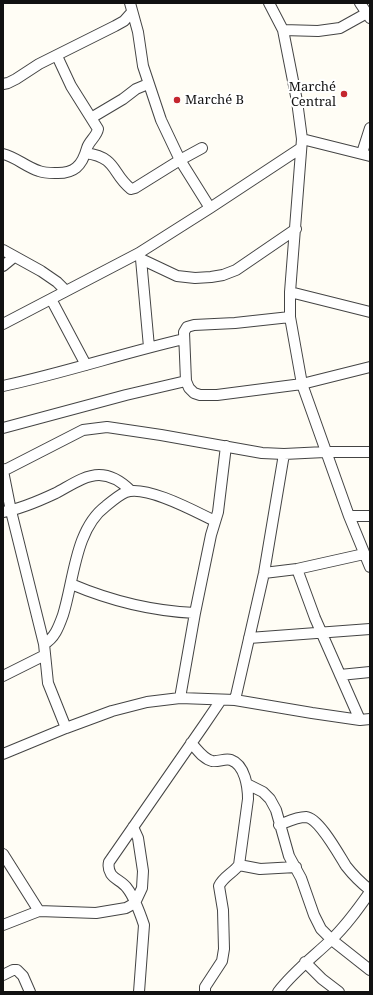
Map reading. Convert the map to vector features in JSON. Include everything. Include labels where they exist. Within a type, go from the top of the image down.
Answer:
[{"type":"street","points":[[269,3],[283,30],[297,101],[301,143],[296,229],[290,292],[290,317],[302,384],[349,516],[370,567]]},
{"type":"street","points":[[283,30],[318,31],[340,28],[368,15],[360,3]]},
{"type":"street","points":[[3,84],[12,81],[39,64],[124,21],[131,7]]},
{"type":"street","points":[[131,7],[138,32],[143,66],[148,84],[162,120],[180,160],[210,208]]},
{"type":"street","points":[[3,154],[11,156],[40,171],[64,173],[73,170],[82,162],[88,145],[98,130],[71,86],[57,56]]},
{"type":"street","points":[[91,118],[148,84]]},
{"type":"street","points":[[3,324],[66,291],[140,256],[301,143],[366,154],[370,128]]},
{"type":"street","points":[[86,153],[102,157],[110,162],[127,186],[131,189],[202,148]]},
{"type":"street","points":[[140,256],[176,276],[195,278],[223,275],[236,270],[296,229]]},
{"type":"street","points":[[3,250],[37,268],[57,282],[66,291]]},
{"type":"street","points":[[140,256],[149,347]]},
{"type":"street","points":[[3,266],[14,257]]},
{"type":"street","points":[[290,292],[370,312]]},
{"type":"street","points":[[50,300],[86,365]]},
{"type":"street","points":[[290,317],[235,324],[194,325],[187,327],[184,332],[184,339],[186,381],[189,388],[194,393],[200,395],[217,395],[302,384],[370,367]]},
{"type":"street","points":[[3,386],[50,376],[149,347],[184,339]]},
{"type":"street","points":[[3,428],[186,381]]},
{"type":"street","points":[[66,728],[48,684],[44,644],[7,511],[3,470],[83,430],[107,427],[262,453],[284,454],[370,452]]},
{"type":"street","points":[[180,698],[195,613],[220,499],[226,446]]},
{"type":"street","points":[[235,700],[264,573],[284,454]]},
{"type":"street","points":[[7,511],[46,498],[88,477],[98,475],[111,477],[123,482],[131,491]]},
{"type":"street","points":[[44,644],[49,642],[60,626],[68,601],[80,547],[92,519],[112,501],[131,491],[164,497],[215,521]]},
{"type":"street","points":[[349,516],[370,516]]},
{"type":"street","points":[[264,573],[297,569],[364,554]]},
{"type":"street","points":[[297,569],[307,598],[340,675],[365,719]]},
{"type":"street","points":[[71,584],[95,595],[116,601],[162,610],[195,613]]},
{"type":"street","points":[[249,638],[370,628]]},
{"type":"street","points":[[3,676],[45,655]]},
{"type":"street","points":[[340,675],[370,672]]},
{"type":"street","points":[[3,754],[112,711],[147,702],[180,698],[235,700],[312,713],[365,719]]},
{"type":"street","points":[[139,992],[144,925],[128,889],[120,880],[111,875],[108,868],[109,862],[221,700]]},
{"type":"street","points":[[191,743],[205,758],[212,761],[233,760],[240,768],[247,784],[248,799],[239,865],[235,871],[221,882],[219,886],[223,910],[224,949],[222,961],[206,987],[205,992]]},
{"type":"street","points":[[247,784],[263,792],[270,799],[276,810],[289,856],[301,878],[317,923],[332,940],[370,970]]},
{"type":"street","points":[[278,992],[292,974],[332,940],[357,912],[370,891],[356,878],[325,833],[311,819],[306,817],[300,818],[279,825]]},
{"type":"street","points":[[3,925],[39,911],[96,913],[126,908],[135,903],[142,888],[143,870],[138,838],[133,827]]},
{"type":"street","points":[[3,854],[39,911]]},
{"type":"street","points":[[239,865],[260,869],[296,867]]},
{"type":"street","points":[[305,962],[322,979],[339,992]]},
{"type":"street","points":[[3,975],[13,970],[17,970],[23,976],[30,992]]},
{"type":"place","name":"Marché Central","points":[[344,94]]},
{"type":"place","name":"Marché B","points":[[177,100]]}]
